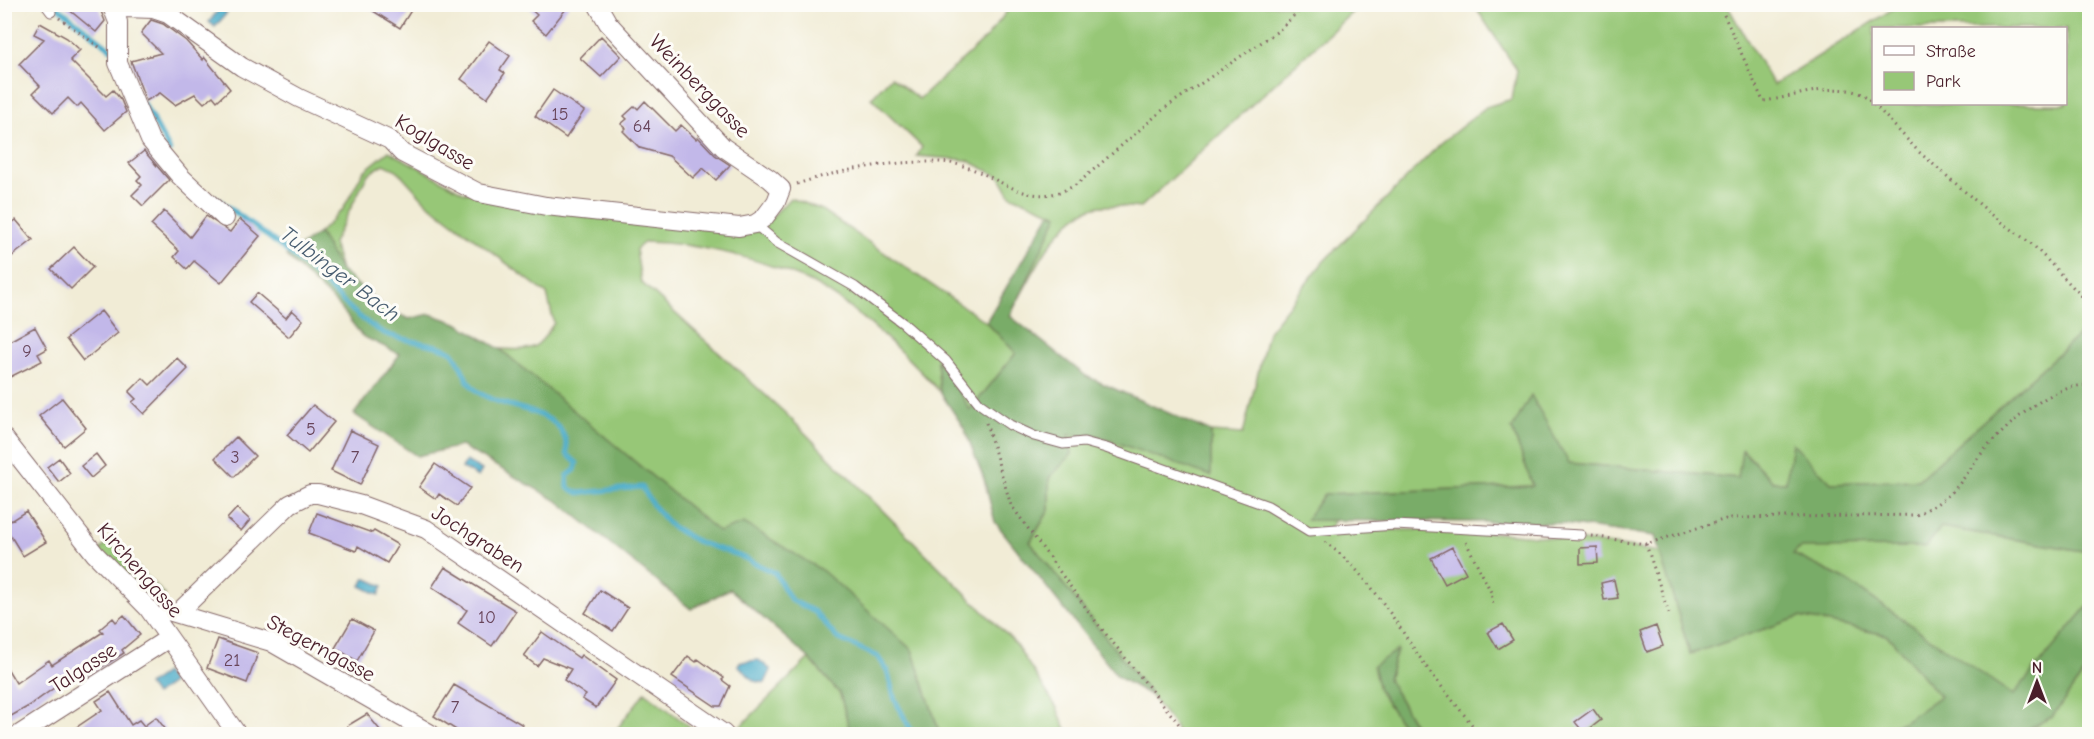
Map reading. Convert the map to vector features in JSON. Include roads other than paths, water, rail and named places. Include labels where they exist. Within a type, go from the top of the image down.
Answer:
[{"type":"street","points":[[113,4],[118,22],[118,63],[150,140],[180,176],[225,218]]},
{"type":"street","name":"Koglgasse","points":[[113,4],[125,8],[153,9],[168,14],[242,67],[299,98],[390,140],[402,153],[479,194],[546,206],[660,220],[722,226],[755,225]]},
{"type":"street","name":"Weinberggasse","points":[[597,4],[608,22],[723,147],[781,189],[770,211],[755,225]]},
{"type":"street","name":"Kirchengasse","points":[[4,438],[95,554],[148,608],[237,735]]},
{"type":"street","name":"Jochgraben","points":[[178,613],[290,504],[310,494],[324,495],[361,505],[426,529],[724,735]]},
{"type":"street","name":"Stegerngasse","points":[[148,608],[178,613],[271,642],[431,735]]},
{"type":"street","name":"Talgasse","points":[[20,735],[49,727],[169,638]]},
{"type":"lane","points":[[755,225],[776,242],[855,287],[904,324],[946,361],[980,404],[1010,424],[1034,436],[1064,444],[1084,442],[1106,448],[1186,479],[1268,506],[1309,531],[1395,525],[1581,535]]},
{"type":"water","points":[[220,8],[227,13],[215,27],[209,22]]},
{"type":"water","points":[[466,461],[482,470],[478,477],[462,468]]},
{"type":"water","points":[[365,578],[383,586],[379,595],[361,586]]},
{"type":"water","points":[[759,660],[771,670],[765,683],[754,681],[738,665],[740,662]]},
{"type":"water","points":[[165,673],[172,683],[155,695],[148,685]]},
{"type":"waterway","name":"Tulbinger Bach","points":[[54,4],[111,49]]},
{"type":"waterway","name":"Tulbinger Bach","points":[[144,104],[170,151]]},
{"type":"waterway","name":"Tulbinger Bach","points":[[216,198],[300,261],[355,313],[374,327],[391,336],[448,350],[453,353],[473,388],[478,392],[491,399],[535,413],[558,427],[565,438],[567,454],[577,463],[575,470],[567,476],[568,488],[579,493],[642,487],[654,507],[671,526],[698,542],[740,556],[775,573],[791,600],[815,612],[837,638],[877,656],[887,670],[895,700],[913,734]]}]
